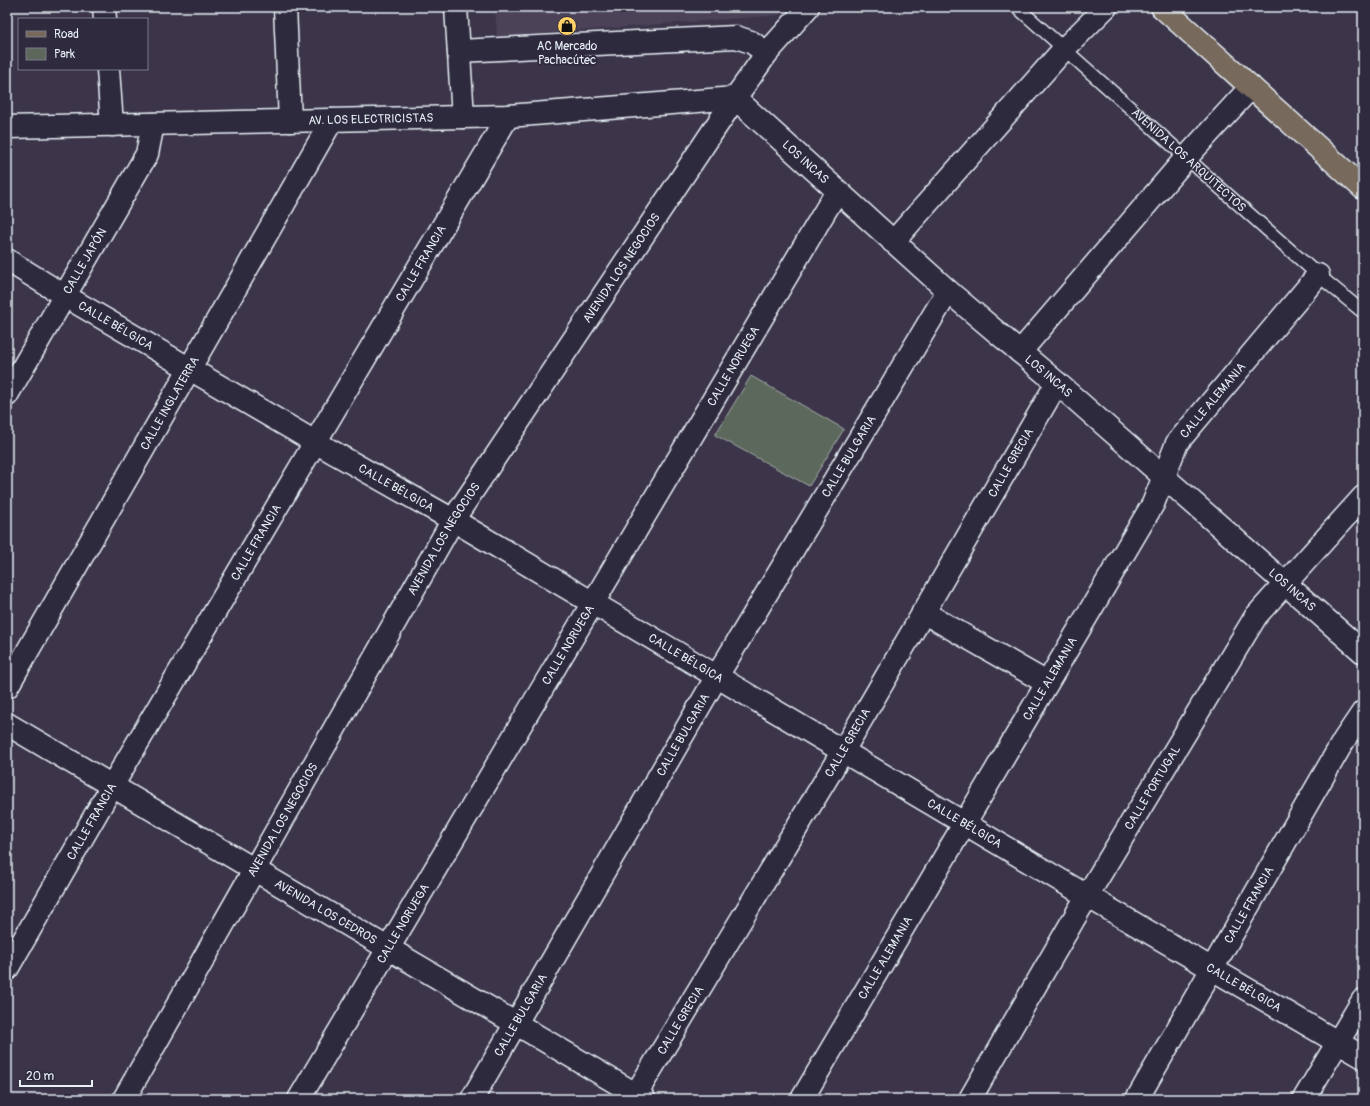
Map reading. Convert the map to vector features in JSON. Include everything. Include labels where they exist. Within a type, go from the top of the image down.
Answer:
[{"type":"main road","points":[[1162,7],[1363,188]]},
{"type":"street","points":[[104,7],[105,18]]},
{"type":"street","points":[[285,7],[290,121]]},
{"type":"street","points":[[456,7],[463,117]]},
{"type":"street","name":"AVENIDA LOS NEGOCIOS","points":[[124,1099],[453,520],[735,98],[767,53],[808,7]]},
{"type":"street","points":[[893,242],[1064,49],[1106,7]]},
{"type":"street","points":[[459,51],[736,37],[751,42],[767,53]]},
{"type":"street","points":[[108,70],[112,124]]},
{"type":"street","points":[[1020,352],[1186,158],[1251,87]]},
{"type":"street","name":"AV. LOS ELECTRICISTAS","points":[[7,127],[508,116],[735,98]]},
{"type":"street","name":"LOS INCAS","points":[[735,98],[948,291],[1056,383],[1363,652]]},
{"type":"street","name":"CALLE FRANCIA","points":[[7,970],[112,786],[508,116]]},
{"type":"street","name":"CALLE INGLATERRA","points":[[7,687],[332,120]]},
{"type":"street","name":"CALLE JAPÓN","points":[[7,395],[147,154],[153,124]]},
{"type":"street","name":"CALLE NORUEGA","points":[[299,1099],[837,191]]},
{"type":"street","name":"CALLE BÉLGICA","points":[[7,260],[65,296],[315,442],[453,520],[593,602],[1087,896],[1363,1057]]},
{"type":"street","name":"CALLE ALEMANIA","points":[[802,1099],[1152,504],[1178,443],[1318,275]]},
{"type":"street","name":"CALLE BULGARIA","points":[[472,1099],[717,676],[948,291]]},
{"type":"street","name":"CALLE GRECIA","points":[[638,1097],[843,751],[1056,383]]},
{"type":"street","name":"CALLE PORTUGAL","points":[[970,1099],[1087,896],[1256,616],[1363,497]]},
{"type":"street","points":[[923,612],[1047,683]]},
{"type":"street","name":"CALLE FRANCIA","points":[[1137,1099],[1344,740],[1363,712]]},
{"type":"street","name":"AVENIDA LOS CEDROS","points":[[7,724],[254,871],[517,1022],[638,1097]]},
{"type":"street","points":[[1304,1099],[1363,1000]]},
{"type":"lane","name":"AVENIDA LOS ARQUITECTOS","points":[[1017,7],[1318,275],[1363,312]]},
{"type":"shaded area","name":"AC Mercado Pachacútec","points":[[495,7],[787,7],[779,15],[497,37]]},
{"type":"green space","points":[[751,376],[844,429],[809,486],[715,435]]},
{"type":"place","name":"AC Mercado Pachacútec","points":[[567,26]]}]
